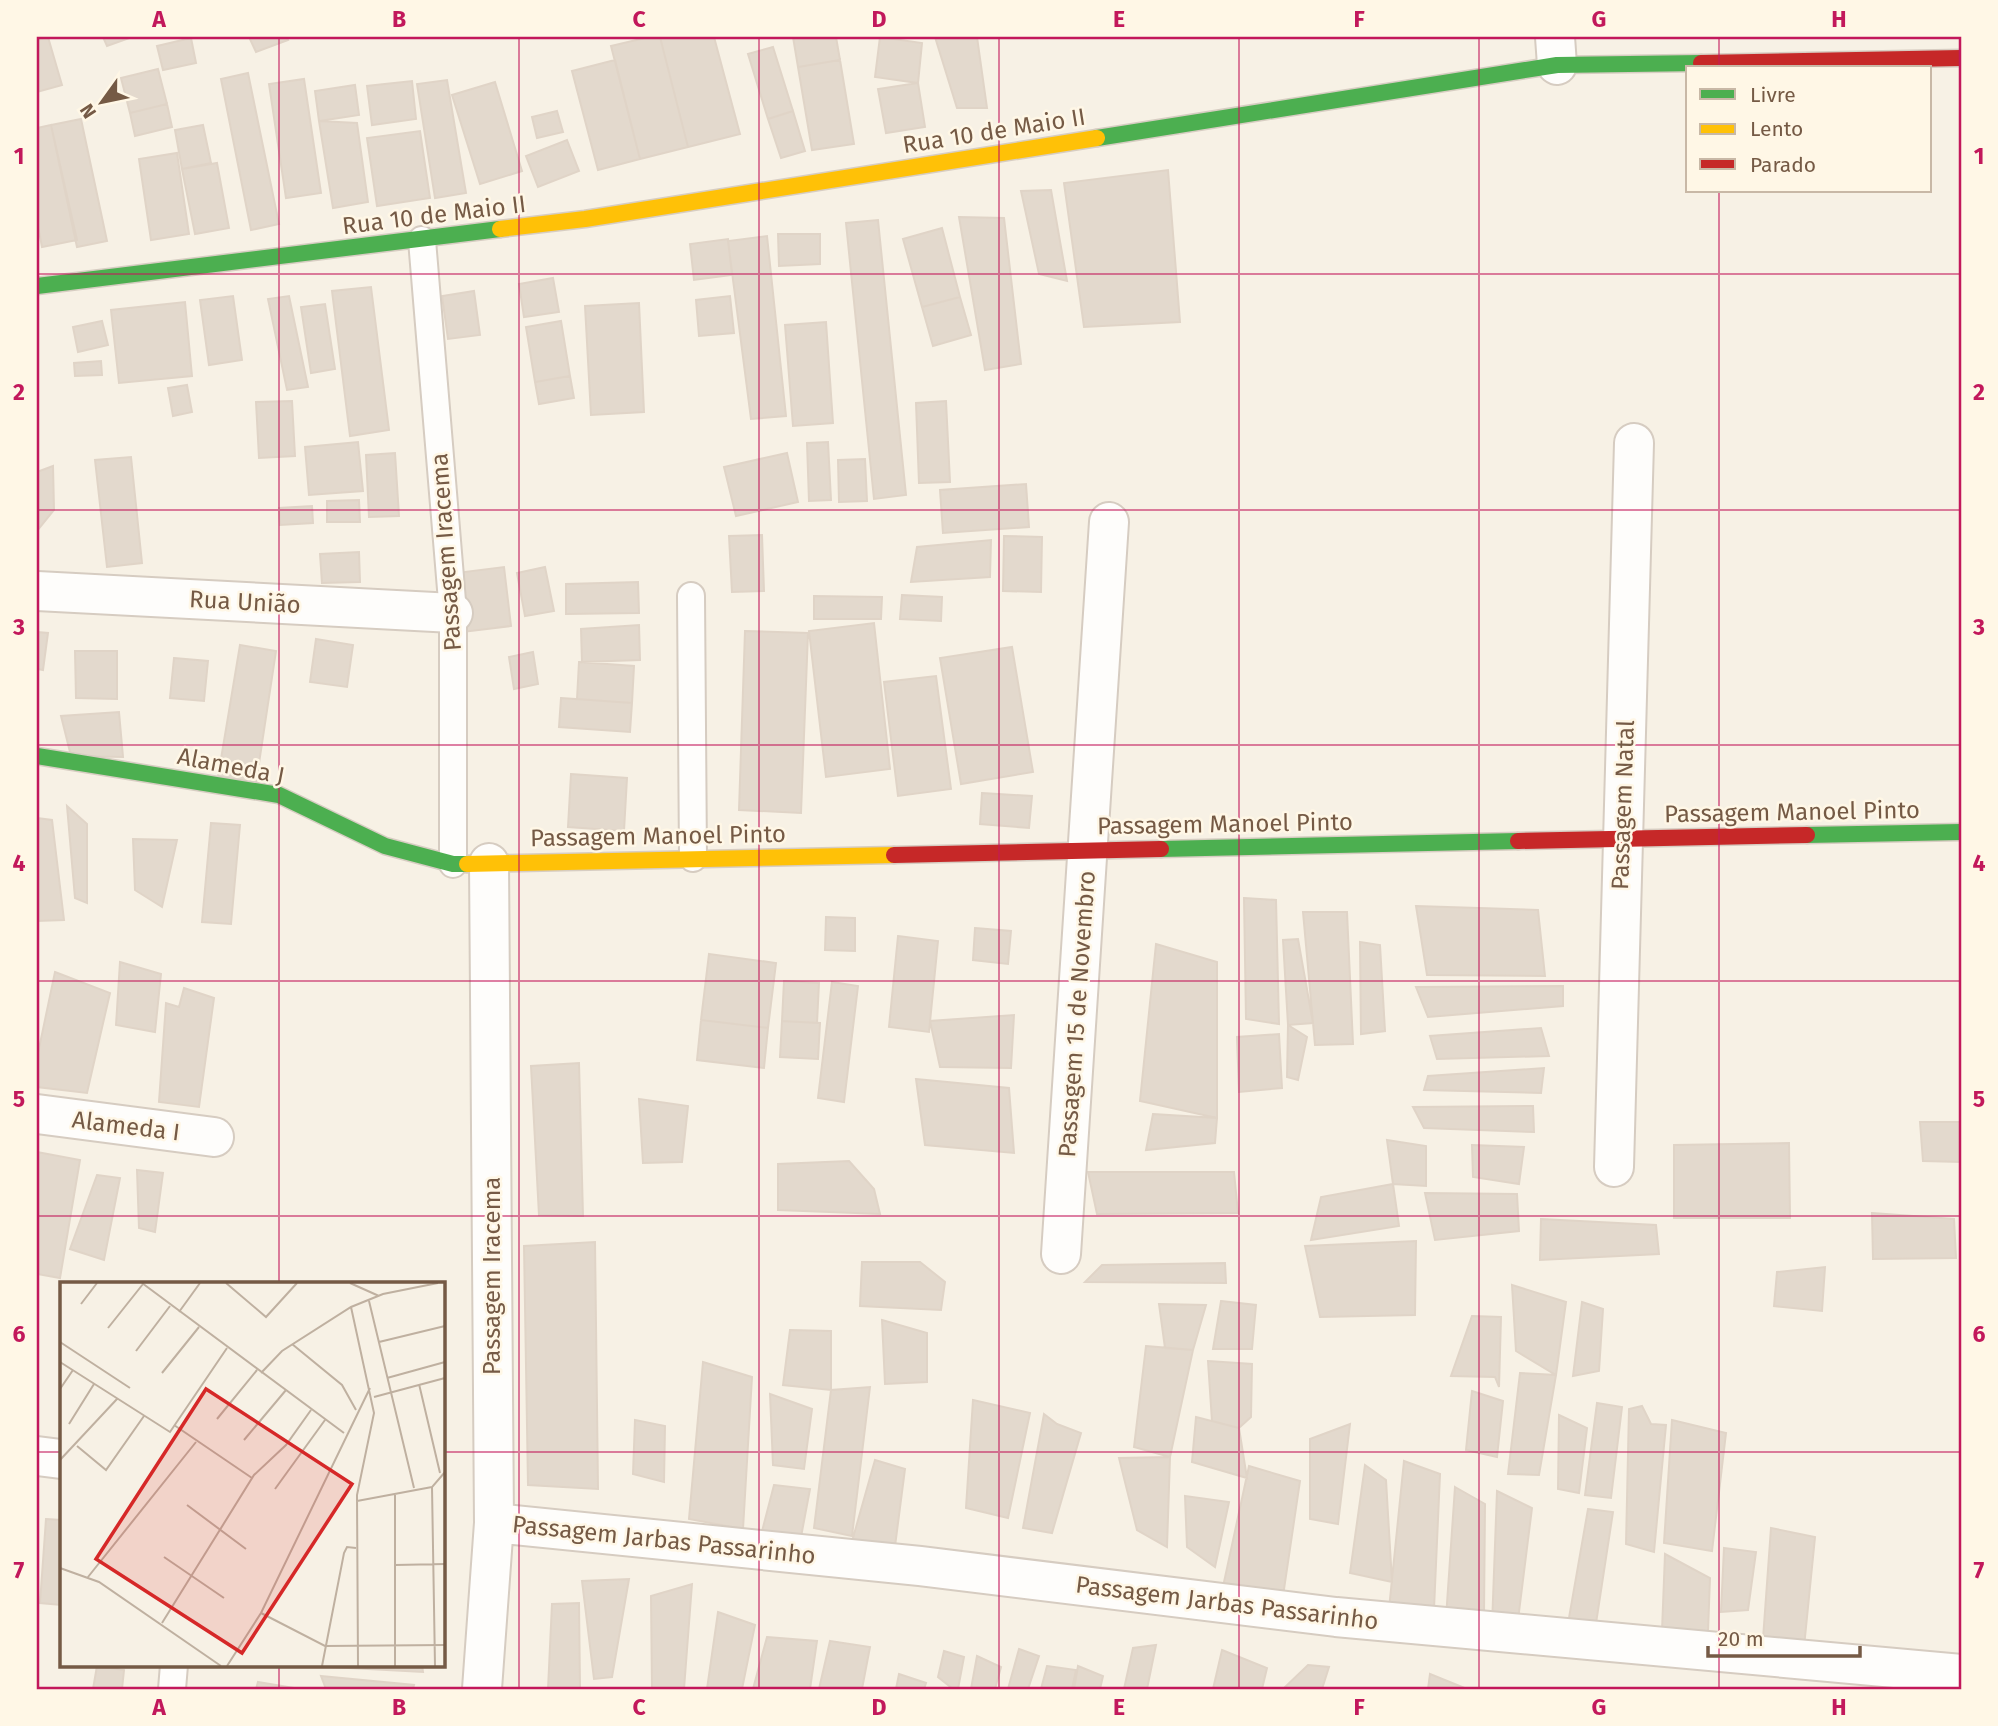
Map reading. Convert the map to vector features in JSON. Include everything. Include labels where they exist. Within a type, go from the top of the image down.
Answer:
[{"type":"street","name":"Rua 10 de Maio II","points":[[37,286],[599,217],[1556,51],[1961,58]]},
{"type":"street","name":"Passagem Natal","points":[[1614,1167],[1634,443]]},
{"type":"street","name":"Passagem 15 de Novembro","points":[[1061,1254],[1109,522]]},
{"type":"street","name":"Rua União","points":[[37,591],[453,613]]},
{"type":"street","name":"Alameda J","points":[[37,755],[279,795],[385,846],[471,863]]},
{"type":"street","name":"Passagem Manoel Pinto","points":[[471,863],[1961,832]]},
{"type":"street","name":"Passagem Iracema","points":[[471,863],[494,1522],[482,1689]]},
{"type":"street","name":"Alameda I","points":[[37,1114],[214,1137]]},
{"type":"street","points":[[37,1456],[60,1459]]},
{"type":"street","name":"Passagem Jarbas Passarinho","points":[[494,1522],[920,1566],[1336,1617],[1961,1674]]},
{"type":"lane","name":"Passagem Iracema","points":[[422,240],[471,863]]},
{"type":"lane","points":[[691,596],[692,858]]},
{"type":"lane","points":[[172,1689],[174,1666]]},
{"type":"building","points":[[48,37],[62,85],[37,92],[37,40]]},
{"type":"building","points":[[103,37],[132,37],[107,46]]},
{"type":"building","points":[[249,37],[286,37],[288,40],[256,52]]},
{"type":"building","points":[[660,37],[688,147],[640,159],[611,46]]},
{"type":"building","points":[[660,37],[714,37],[740,134],[688,147]]},
{"type":"building","points":[[793,37],[836,37],[840,60],[798,67]]},
{"type":"building","points":[[880,37],[922,43],[918,83],[875,77]]},
{"type":"building","points":[[935,37],[977,37],[987,108],[957,108]]},
{"type":"building","points":[[191,38],[196,63],[163,70],[157,46]]},
{"type":"building","points":[[773,47],[793,111],[768,119],[748,54]]},
{"type":"building","points":[[615,60],[640,159],[598,170],[572,71]]},
{"type":"building","points":[[840,60],[854,144],[812,150],[798,67]]},
{"type":"building","points":[[158,69],[167,104],[130,113],[121,78]]},
{"type":"building","points":[[248,73],[279,224],[251,230],[221,79]]},
{"type":"building","points":[[304,79],[321,193],[286,198],[269,84]]},
{"type":"building","points":[[447,80],[466,193],[435,198],[417,84]]},
{"type":"building","points":[[412,81],[416,119],[372,125],[367,86]]},
{"type":"building","points":[[495,82],[522,171],[480,184],[452,95]]},
{"type":"building","points":[[918,83],[925,127],[886,133],[878,89]]},
{"type":"building","points":[[355,85],[359,115],[319,121],[315,91]]},
{"type":"building","points":[[167,104],[172,127],[135,136],[130,113]]},
{"type":"building","points":[[557,111],[563,132],[537,138],[532,117]]},
{"type":"building","points":[[793,111],[805,151],[781,158],[768,119]]},
{"type":"building","points":[[81,119],[107,241],[77,247],[51,125]]},
{"type":"building","points":[[319,121],[357,123],[368,202],[333,208]]},
{"type":"building","points":[[51,125],[77,240],[42,247],[37,221],[37,128]]},
{"type":"building","points":[[203,125],[211,163],[182,169],[175,130]]},
{"type":"building","points":[[420,131],[430,198],[377,206],[367,138]]},
{"type":"building","points":[[567,140],[579,171],[538,187],[526,156]]},
{"type":"building","points":[[177,153],[189,234],[151,240],[139,159]]},
{"type":"building","points":[[217,163],[229,228],[195,234],[182,169]]},
{"type":"building","points":[[1168,170],[1180,322],[1084,327],[1064,183]]},
{"type":"building","points":[[1051,190],[1067,281],[1039,274],[1021,191]]},
{"type":"building","points":[[959,217],[1004,218],[1021,364],[985,370]]},
{"type":"building","points":[[878,220],[906,495],[874,499],[846,223]]},
{"type":"building","points":[[942,228],[960,297],[922,307],[903,239]]},
{"type":"building","points":[[778,234],[820,234],[820,264],[779,266]]},
{"type":"building","points":[[767,236],[786,416],[751,419],[728,241]]},
{"type":"building","points":[[728,239],[732,275],[694,280],[690,244]]},
{"type":"building","points":[[553,278],[559,312],[524,317],[519,284]]},
{"type":"building","points":[[371,287],[389,430],[350,436],[332,291]]},
{"type":"building","points":[[474,291],[480,335],[448,339],[442,296]]},
{"type":"building","points":[[233,296],[242,360],[209,365],[200,300]]},
{"type":"building","points":[[289,296],[308,387],[287,390],[268,299]]},
{"type":"building","points":[[730,296],[734,333],[699,336],[696,300]]},
{"type":"building","points":[[960,297],[971,335],[933,346],[922,307]]},
{"type":"building","points":[[185,302],[192,376],[119,383],[111,310]]},
{"type":"building","points":[[639,303],[644,412],[591,415],[585,306]]},
{"type":"building","points":[[325,304],[335,369],[311,373],[301,307]]},
{"type":"building","points":[[102,321],[108,345],[78,352],[73,327]]},
{"type":"building","points":[[561,321],[570,376],[535,382],[526,327]]},
{"type":"building","points":[[826,322],[833,423],[793,426],[785,325]]},
{"type":"building","points":[[101,361],[102,375],[75,376],[74,363]]},
{"type":"building","points":[[570,376],[574,398],[539,404],[535,382]]},
{"type":"building","points":[[187,385],[192,412],[173,416],[168,388]]},
{"type":"building","points":[[292,401],[295,456],[259,458],[256,402]]},
{"type":"building","points":[[946,401],[950,482],[919,483],[916,403]]},
{"type":"building","points":[[358,442],[363,491],[309,495],[305,447]]},
{"type":"building","points":[[828,442],[831,500],[809,501],[807,443]]},
{"type":"building","points":[[395,453],[399,516],[369,517],[366,455]]},
{"type":"building","points":[[787,453],[798,502],[736,516],[724,467]]},
{"type":"building","points":[[131,457],[142,563],[107,567],[95,460]]},
{"type":"building","points":[[865,459],[867,501],[839,502],[838,460]]},
{"type":"building","points":[[53,466],[54,510],[37,531],[37,472]]},
{"type":"building","points":[[1026,484],[1029,527],[943,533],[940,490]]},
{"type":"building","points":[[359,500],[360,522],[327,522],[327,501]]},
{"type":"building","points":[[312,506],[313,523],[280,525],[279,508]]},
{"type":"building","points":[[762,535],[764,591],[732,592],[729,536]]},
{"type":"building","points":[[1004,536],[1042,537],[1041,592],[1003,591]]},
{"type":"building","points":[[991,540],[990,577],[911,582],[917,547]]},
{"type":"building","points":[[359,552],[360,582],[322,583],[320,554]]},
{"type":"building","points":[[504,567],[511,626],[463,632],[456,573]]},
{"type":"building","points":[[545,567],[554,611],[525,616],[517,573]]},
{"type":"building","points":[[638,582],[639,613],[566,614],[566,584]]},
{"type":"building","points":[[902,595],[942,597],[941,621],[900,619]]},
{"type":"building","points":[[814,596],[882,597],[881,619],[814,619]]},
{"type":"building","points":[[874,623],[890,769],[826,777],[809,631]]},
{"type":"building","points":[[639,625],[640,660],[582,662],[581,629]]},
{"type":"building","points":[[745,631],[808,633],[801,813],[739,810]]},
{"type":"building","points":[[37,632],[48,633],[43,670],[37,669]]},
{"type":"building","points":[[316,639],[353,645],[347,687],[310,682]]},
{"type":"building","points":[[240,645],[276,651],[256,783],[218,777]]},
{"type":"building","points":[[1012,647],[1033,772],[961,784],[940,658]]},
{"type":"building","points":[[75,651],[117,651],[117,699],[76,698]]},
{"type":"building","points":[[533,652],[538,684],[514,689],[509,657]]},
{"type":"building","points":[[174,658],[208,661],[204,701],[170,698]]},
{"type":"building","points":[[579,662],[634,666],[632,703],[577,699]]},
{"type":"building","points":[[936,676],[951,789],[898,796],[884,682]]},
{"type":"building","points":[[561,698],[632,703],[630,732],[559,727]]},
{"type":"building","points":[[119,712],[123,757],[71,756],[61,716]]},
{"type":"building","points":[[571,774],[627,778],[624,831],[568,827]]},
{"type":"building","points":[[982,793],[1032,796],[1029,828],[980,824]]},
{"type":"building","points":[[67,806],[87,824],[87,903],[75,898]]},
{"type":"building","points":[[37,818],[52,820],[64,920],[37,921]]},
{"type":"building","points":[[211,823],[240,825],[231,924],[202,922]]},
{"type":"building","points":[[133,839],[177,840],[162,907],[135,890]]},
{"type":"building","points":[[1244,898],[1276,900],[1279,1024],[1246,1019]]},
{"type":"building","points":[[1416,906],[1538,910],[1545,976],[1427,975]]},
{"type":"building","points":[[1303,912],[1347,912],[1353,1044],[1315,1045]]},
{"type":"building","points":[[826,917],[855,918],[855,951],[825,950]]},
{"type":"building","points":[[975,928],[1011,931],[1008,964],[973,960]]},
{"type":"building","points":[[898,936],[938,941],[929,1032],[889,1027]]},
{"type":"building","points":[[1298,939],[1313,1023],[1288,1025],[1283,940]]},
{"type":"building","points":[[1360,942],[1380,945],[1385,1031],[1361,1034]]},
{"type":"building","points":[[1156,944],[1217,962],[1217,1118],[1140,1101]]},
{"type":"building","points":[[709,954],[776,963],[768,1028],[701,1020]]},
{"type":"building","points":[[120,962],[161,974],[155,1032],[116,1025]]},
{"type":"building","points":[[55,972],[110,993],[87,1093],[37,1087],[37,1058]]},
{"type":"building","points":[[784,981],[819,983],[817,1023],[782,1021]]},
{"type":"building","points":[[832,982],[858,986],[844,1102],[818,1098]]},
{"type":"building","points":[[1563,986],[1563,1006],[1428,1017],[1416,987]]},
{"type":"building","points":[[184,988],[214,998],[199,1107],[159,1102],[166,1003],[179,1007]]},
{"type":"building","points":[[1014,1015],[1011,1068],[940,1067],[930,1021]]},
{"type":"building","points":[[701,1020],[768,1028],[764,1068],[697,1060]]},
{"type":"building","points":[[782,1021],[820,1023],[818,1059],[780,1057]]},
{"type":"building","points":[[1288,1025],[1307,1037],[1298,1080],[1287,1077]]},
{"type":"building","points":[[1541,1028],[1549,1056],[1437,1059],[1430,1036]]},
{"type":"building","points":[[1279,1034],[1282,1088],[1239,1092],[1237,1037]]},
{"type":"building","points":[[579,1063],[583,1216],[539,1215],[531,1066]]},
{"type":"building","points":[[1544,1068],[1541,1093],[1424,1090],[1428,1076]]},
{"type":"building","points":[[916,1079],[1009,1088],[1014,1153],[925,1145]]},
{"type":"building","points":[[639,1099],[688,1106],[682,1162],[643,1163]]},
{"type":"building","points":[[1533,1106],[1534,1132],[1424,1128],[1413,1107]]},
{"type":"building","points":[[1153,1114],[1217,1118],[1215,1143],[1146,1150]]},
{"type":"building","points":[[1920,1122],[1961,1122],[1961,1162],[1923,1161]]},
{"type":"building","points":[[1387,1140],[1426,1146],[1426,1186],[1393,1184]]},
{"type":"building","points":[[1789,1143],[1790,1218],[1674,1218],[1674,1145]]},
{"type":"building","points":[[1472,1145],[1524,1147],[1519,1184],[1473,1177]]},
{"type":"building","points":[[37,1152],[80,1160],[60,1278],[37,1274]]},
{"type":"building","points":[[849,1161],[874,1189],[880,1214],[778,1210],[778,1164]]},
{"type":"building","points":[[137,1170],[163,1173],[155,1232],[139,1228]]},
{"type":"building","points":[[1088,1172],[1234,1172],[1238,1213],[1097,1214]]},
{"type":"building","points":[[97,1175],[120,1178],[104,1260],[70,1249]]},
{"type":"building","points":[[1393,1184],[1399,1226],[1311,1240],[1321,1197]]},
{"type":"building","points":[[1425,1193],[1517,1194],[1519,1231],[1435,1240]]},
{"type":"building","points":[[1872,1213],[1954,1219],[1956,1258],[1873,1259]]},
{"type":"building","points":[[1541,1219],[1656,1225],[1659,1254],[1540,1260]]},
{"type":"building","points":[[1416,1241],[1415,1315],[1320,1317],[1305,1246]]},
{"type":"building","points":[[595,1242],[598,1489],[528,1485],[524,1246]]},
{"type":"building","points":[[862,1262],[920,1262],[945,1282],[941,1310],[860,1306]]},
{"type":"building","points":[[1225,1263],[1226,1283],[1085,1282],[1102,1265]]},
{"type":"building","points":[[1825,1267],[1822,1311],[1774,1306],[1777,1272]]},
{"type":"building","points":[[1512,1285],[1566,1302],[1556,1375],[1516,1351]]},
{"type":"building","points":[[1221,1301],[1256,1305],[1252,1349],[1213,1349]]},
{"type":"building","points":[[1582,1302],[1603,1309],[1599,1371],[1573,1376]]},
{"type":"building","points":[[1159,1304],[1206,1305],[1193,1350],[1165,1348]]},
{"type":"building","points":[[1472,1316],[1501,1317],[1499,1387],[1495,1377],[1451,1376]]},
{"type":"building","points":[[882,1320],[927,1333],[927,1382],[885,1384]]},
{"type":"building","points":[[790,1330],[831,1331],[831,1390],[783,1385]]},
{"type":"building","points":[[1146,1346],[1193,1350],[1170,1457],[1134,1447]]},
{"type":"building","points":[[1208,1361],[1252,1364],[1251,1417],[1239,1428],[1212,1421]]},
{"type":"building","points":[[703,1362],[752,1377],[743,1529],[689,1519]]},
{"type":"building","points":[[1520,1373],[1556,1375],[1539,1475],[1508,1474]]},
{"type":"building","points":[[870,1387],[852,1536],[814,1528],[831,1390]]},
{"type":"building","points":[[1472,1391],[1503,1401],[1497,1457],[1466,1450]]},
{"type":"building","points":[[770,1394],[812,1409],[804,1469],[773,1465]]},
{"type":"building","points":[[973,1400],[1030,1413],[1008,1518],[966,1508]]},
{"type":"building","points":[[1597,1403],[1622,1407],[1611,1498],[1585,1495]]},
{"type":"building","points":[[1642,1406],[1651,1424],[1666,1425],[1654,1552],[1626,1544],[1629,1409]]},
{"type":"building","points":[[1044,1414],[1057,1424],[1081,1433],[1052,1533],[1023,1528]]},
{"type":"building","points":[[1559,1415],[1587,1428],[1579,1493],[1558,1489]]},
{"type":"building","points":[[1196,1417],[1239,1428],[1247,1478],[1192,1462]]},
{"type":"building","points":[[635,1420],[665,1426],[664,1482],[633,1474]]},
{"type":"building","points":[[1672,1420],[1726,1433],[1712,1551],[1664,1543]]},
{"type":"building","points":[[1350,1424],[1338,1524],[1310,1519],[1310,1439]]},
{"type":"building","points":[[1170,1457],[1167,1547],[1137,1530],[1119,1458]]},
{"type":"building","points":[[875,1460],[905,1469],[894,1554],[849,1552]]},
{"type":"building","points":[[1404,1461],[1440,1474],[1434,1609],[1389,1609]]},
{"type":"building","points":[[1365,1465],[1386,1480],[1392,1582],[1350,1573]]},
{"type":"building","points":[[1249,1466],[1300,1481],[1283,1596],[1221,1596]]},
{"type":"building","points":[[774,1485],[810,1489],[798,1553],[760,1539]]},
{"type":"building","points":[[1455,1487],[1485,1504],[1484,1616],[1446,1618]]},
{"type":"building","points":[[1497,1491],[1532,1508],[1518,1620],[1492,1626]]},
{"type":"building","points":[[1185,1496],[1229,1502],[1215,1567],[1187,1547]]},
{"type":"building","points":[[1588,1509],[1613,1512],[1595,1630],[1566,1635]]},
{"type":"building","points":[[46,1519],[60,1520],[60,1605],[40,1603]]},
{"type":"building","points":[[1771,1528],[1815,1537],[1804,1647],[1763,1639]]},
{"type":"building","points":[[1724,1548],[1756,1552],[1748,1610],[1721,1612]]},
{"type":"building","points":[[1665,1554],[1710,1578],[1708,1631],[1662,1631]]},
{"type":"building","points":[[629,1579],[612,1677],[594,1679],[582,1581]]},
{"type":"building","points":[[692,1584],[684,1689],[652,1689],[651,1596]]},
{"type":"building","points":[[579,1603],[580,1689],[548,1689],[552,1604]]},
{"type":"building","points":[[718,1612],[755,1625],[742,1689],[707,1689]]},
{"type":"building","points":[[767,1637],[817,1641],[810,1689],[753,1689]]},
{"type":"building","points":[[830,1641],[870,1647],[862,1689],[819,1689]]},
{"type":"building","points":[[1156,1645],[1147,1689],[1124,1689],[1133,1648]]},
{"type":"building","points":[[1019,1649],[1039,1656],[1028,1689],[1008,1689]]},
{"type":"building","points":[[1222,1650],[1267,1668],[1262,1689],[1213,1689]]},
{"type":"building","points":[[944,1651],[964,1657],[958,1689],[953,1689],[938,1677]]},
{"type":"building","points":[[977,1656],[1001,1667],[995,1689],[971,1689]]},
{"type":"building","points":[[1308,1665],[1329,1667],[1322,1689],[1283,1689]]},
{"type":"building","points":[[97,1666],[124,1670],[122,1689],[93,1689]]},
{"type":"building","points":[[422,1666],[423,1672],[331,1667]]},
{"type":"building","points":[[1047,1666],[1076,1670],[1072,1689],[1041,1689]]},
{"type":"building","points":[[1078,1666],[1103,1676],[1100,1689],[1074,1689]]},
{"type":"building","points":[[899,1674],[926,1683],[924,1689],[896,1689]]},
{"type":"building","points":[[1430,1674],[1467,1689],[1428,1689]]},
{"type":"building","points":[[321,1676],[414,1685],[413,1689],[326,1689]]},
{"type":"building","points":[[258,1682],[300,1689],[256,1689]]},
{"type":"traffic: fast","points":[[1097,138],[1557,65],[1701,63]]},
{"type":"traffic: fast","points":[[37,286],[500,229]]},
{"type":"traffic: fast","points":[[37,756],[279,795],[385,846],[453,864],[467,864]]},
{"type":"traffic: fast","points":[[1807,835],[1961,832]]},
{"type":"traffic: fast","points":[[1161,849],[1518,841]]},
{"type":"traffic: slow","points":[[500,229],[585,219],[1097,138]]},
{"type":"traffic: slow","points":[[467,864],[894,855]]},
{"type":"traffic: jam","points":[[1701,63],[1961,58]]},
{"type":"traffic: jam","points":[[1518,841],[1807,835]]},
{"type":"traffic: jam","points":[[894,855],[1161,849]]}]
